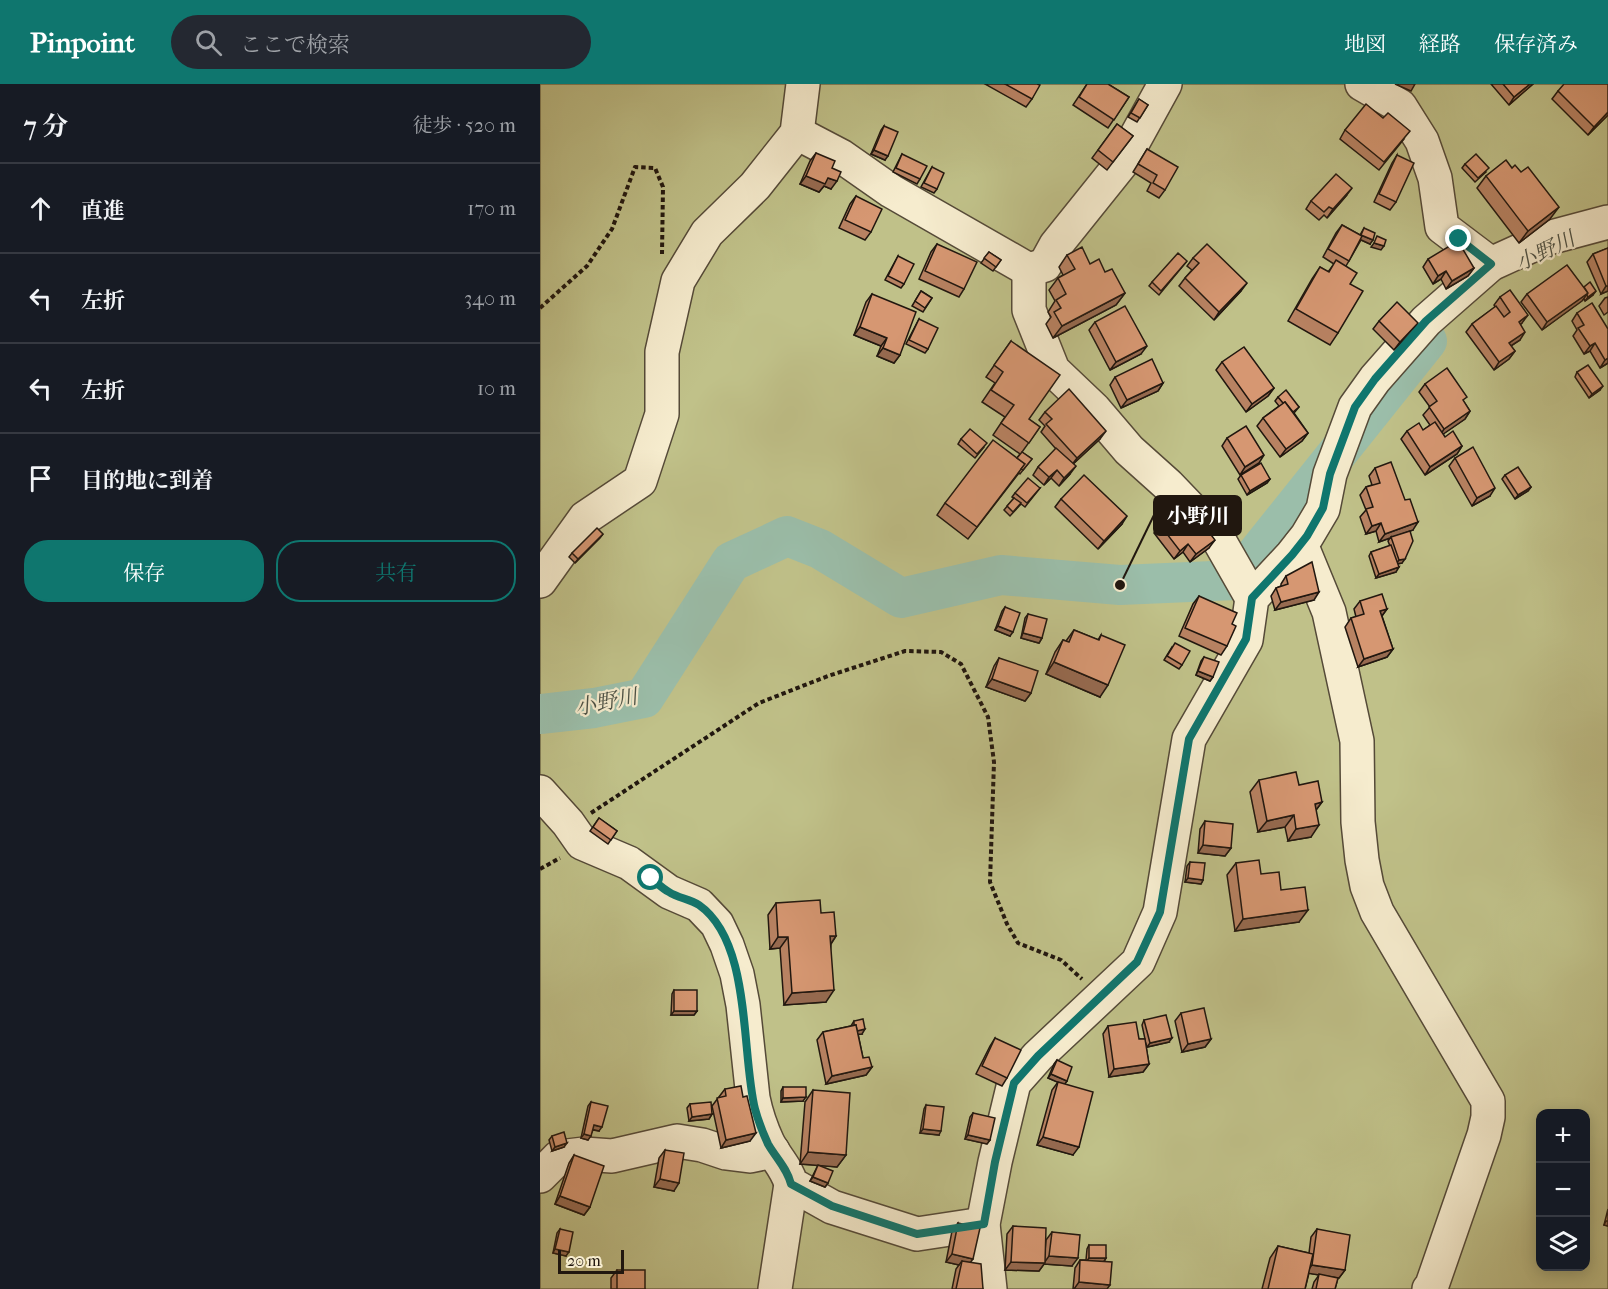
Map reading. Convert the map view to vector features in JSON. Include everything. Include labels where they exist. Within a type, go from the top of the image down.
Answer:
[{"type":"street","points":[[540,581],[585,518],[640,481],[662,414],[662,352],[678,281],[707,233],[755,186],[797,133],[803,84]]},
{"type":"street","points":[[797,133],[841,156],[891,191],[1029,270],[1046,265],[1056,245],[1121,164],[1165,84]]},
{"type":"street","points":[[1362,84],[1400,106],[1422,141],[1435,178],[1442,227],[1491,264]]},
{"type":"street","points":[[990,1289],[984,1224],[995,1162],[1014,1083],[1038,1056],[1137,962],[1160,912],[1189,739],[1246,639],[1252,598],[1301,544],[1323,508],[1330,474],[1355,407],[1375,379],[1426,321],[1491,264],[1548,238],[1608,222]]},
{"type":"street","points":[[1029,270],[1029,310],[1053,370],[1094,409],[1129,450],[1168,485],[1216,535],[1252,598]]},
{"type":"street","points":[[1301,544],[1329,612],[1358,741],[1358,822],[1367,886],[1383,921],[1488,1101],[1488,1117],[1484,1135],[1429,1289]]},
{"type":"street","points":[[540,792],[582,843],[629,863],[669,892],[699,905],[717,924],[727,945],[737,974],[743,1005],[756,1112],[791,1184],[775,1289]]},
{"type":"street","points":[[540,1176],[559,1157],[584,1154],[612,1156],[678,1141],[702,1145],[726,1153],[750,1156],[773,1151]]},
{"type":"street","points":[[791,1184],[832,1206],[917,1234],[984,1224]]},
{"type":"path","points":[[540,308],[587,266],[600,248],[612,229],[635,167],[655,168],[663,187],[662,277],[678,281]]},
{"type":"path","points":[[570,827],[759,703],[828,676],[905,651],[941,652],[961,664],[988,717],[994,762],[990,882],[1007,924],[1018,943],[1061,960],[1100,998]]},
{"type":"green space","points":[[540,84],[1608,84],[1608,1289],[540,1289]]},
{"type":"building","points":[[1005,84],[1037,84],[1040,85],[1032,99]]},
{"type":"building","points":[[1087,84],[1108,84],[1129,97],[1114,120],[1079,97]]},
{"type":"building","points":[[1503,84],[1530,84],[1514,97]]},
{"type":"building","points":[[1564,84],[1608,84],[1608,112],[1594,127],[1558,91]]},
{"type":"building","points":[[1139,99],[1148,105],[1140,118],[1131,113]]},
{"type":"building","points":[[1366,104],[1383,118],[1388,113],[1410,131],[1384,162],[1345,130]]},
{"type":"building","points":[[1117,124],[1133,136],[1113,162],[1098,150]]},
{"type":"building","points":[[884,126],[898,132],[888,156],[874,150]]},
{"type":"building","points":[[1147,149],[1178,167],[1165,190],[1153,183],[1157,175],[1138,164]]},
{"type":"building","points":[[816,153],[835,161],[832,168],[841,172],[837,181],[828,178],[825,184],[806,176]]},
{"type":"building","points":[[902,154],[927,166],[920,179],[896,168]]},
{"type":"building","points":[[1476,154],[1489,168],[1478,178],[1465,164]]},
{"type":"building","points":[[1397,155],[1414,163],[1396,202],[1379,194]]},
{"type":"building","points":[[1506,160],[1512,168],[1515,165],[1521,172],[1528,167],[1559,207],[1528,231],[1486,176]]},
{"type":"building","points":[[932,167],[944,173],[937,189],[924,183]]},
{"type":"building","points":[[1336,174],[1352,188],[1333,209],[1329,207],[1324,212],[1311,201]]},
{"type":"building","points":[[856,196],[882,209],[871,232],[845,220]]},
{"type":"building","points":[[1342,225],[1362,236],[1349,261],[1328,249]]},
{"type":"building","points":[[1364,228],[1375,233],[1373,240],[1361,235]]},
{"type":"building","points":[[1377,236],[1386,240],[1384,246],[1374,243]]},
{"type":"building","points":[[1458,241],[1474,268],[1452,281],[1446,271],[1438,276],[1428,259]]},
{"type":"building","points":[[937,244],[977,262],[964,289],[925,271]]},
{"type":"building","points":[[1207,244],[1247,283],[1219,312],[1185,278],[1199,263],[1193,258]]},
{"type":"building","points":[[1082,247],[1090,264],[1099,259],[1105,272],[1112,269],[1125,293],[1062,326],[1054,312],[1061,308],[1056,300],[1066,294],[1058,278],[1075,269],[1067,255]]},
{"type":"building","points":[[1608,248],[1608,286],[1606,286],[1593,254]]},
{"type":"building","points":[[989,252],[1001,260],[996,267],[984,258]]},
{"type":"building","points":[[1178,253],[1187,261],[1161,291],[1152,282]]},
{"type":"building","points":[[898,256],[914,264],[904,284],[888,276]]},
{"type":"building","points":[[1336,260],[1357,273],[1350,284],[1363,291],[1338,333],[1296,309],[1320,267],[1329,272]]},
{"type":"building","points":[[1567,265],[1588,293],[1547,322],[1527,294]]},
{"type":"building","points":[[1590,282],[1596,291],[1588,297],[1584,287]]},
{"type":"building","points":[[1510,290],[1528,315],[1519,322],[1525,332],[1509,343],[1515,351],[1499,362],[1472,324],[1496,306],[1504,317],[1510,312],[1500,297]]},
{"type":"building","points":[[921,291],[932,298],[925,308],[915,301]]},
{"type":"building","points":[[872,294],[916,312],[900,355],[883,348],[887,338],[860,327]]},
{"type":"building","points":[[1397,302],[1418,323],[1400,342],[1379,321]]},
{"type":"building","points":[[1592,303],[1608,329],[1608,358],[1605,360],[1595,343],[1590,346],[1578,328],[1584,325],[1577,313]]},
{"type":"building","points":[[1125,306],[1147,346],[1116,362],[1095,322]]},
{"type":"building","points":[[919,319],[938,328],[928,349],[909,340]]},
{"type":"building","points":[[1011,341],[1060,375],[1029,419],[1040,427],[1029,443],[1001,423],[1014,405],[991,390],[1003,372],[994,365]]},
{"type":"building","points":[[1244,347],[1274,388],[1252,404],[1222,362]]},
{"type":"building","points":[[1152,359],[1163,383],[1127,400],[1115,377]]},
{"type":"building","points":[[1588,365],[1603,386],[1592,394],[1577,372]]},
{"type":"building","points":[[1447,368],[1467,397],[1463,400],[1470,411],[1444,429],[1429,407],[1437,401],[1425,384]]},
{"type":"building","points":[[1069,389],[1106,431],[1077,458],[1046,424],[1052,419],[1045,412]]},
{"type":"building","points":[[1286,390],[1299,407],[1293,412],[1278,397]]},
{"type":"building","points":[[1285,402],[1308,433],[1286,449],[1263,418]]},
{"type":"building","points":[[1435,422],[1445,437],[1453,431],[1462,446],[1430,467],[1407,431],[1419,423],[1423,430]]},
{"type":"building","points":[[1246,426],[1264,455],[1245,467],[1227,438]]},
{"type":"building","points":[[970,429],[987,443],[977,454],[961,439]]},
{"type":"building","points":[[993,440],[1025,464],[977,527],[945,503]]},
{"type":"building","points":[[1473,447],[1495,488],[1477,498],[1455,458]]},
{"type":"building","points":[[1056,448],[1076,466],[1064,478],[1057,470],[1049,477],[1038,467]]},
{"type":"building","points":[[1022,452],[1032,459],[1023,470],[1021,469],[1025,464],[1017,458]]},
{"type":"building","points":[[1391,462],[1405,500],[1410,499],[1418,522],[1385,534],[1381,523],[1372,526],[1366,509],[1373,507],[1366,487],[1380,483],[1375,468]]},
{"type":"building","points":[[1261,463],[1270,479],[1250,491],[1241,475]]},
{"type":"building","points":[[1518,467],[1531,487],[1518,495],[1505,475]]},
{"type":"building","points":[[1084,475],[1127,516],[1104,541],[1061,499]]},
{"type":"building","points":[[1028,478],[1040,488],[1027,503],[1015,493]]},
{"type":"building","points":[[1014,498],[1021,503],[1013,512],[1007,506]]},
{"type":"building","points":[[1190,507],[1215,540],[1196,554],[1188,544],[1180,551],[1160,525],[1179,510],[1182,514]]},
{"type":"building","points":[[597,528],[603,534],[578,559],[572,553]]},
{"type":"building","points":[[1410,531],[1413,541],[1405,559],[1399,560],[1391,537]]},
{"type":"building","points":[[1391,545],[1399,567],[1379,574],[1371,552]]},
{"type":"building","points":[[1312,562],[1319,592],[1281,602],[1276,588],[1288,584],[1286,576]]},
{"type":"building","points":[[1382,594],[1387,609],[1380,611],[1393,649],[1364,659],[1351,618],[1364,614],[1360,601]]},
{"type":"building","points":[[1199,596],[1237,613],[1232,624],[1236,626],[1227,646],[1185,628]]},
{"type":"building","points":[[1005,607],[1020,613],[1013,632],[998,626]]},
{"type":"building","points":[[1028,614],[1047,619],[1042,638],[1023,633]]},
{"type":"building","points":[[1074,630],[1099,640],[1101,635],[1125,645],[1108,685],[1054,662],[1063,640],[1069,642]]},
{"type":"building","points":[[1175,643],[1190,651],[1182,665],[1167,656]]},
{"type":"building","points":[[1204,657],[1219,662],[1213,677],[1198,671]]},
{"type":"building","points":[[999,658],[1038,671],[1031,693],[992,679]]},
{"type":"building","points":[[1296,772],[1299,785],[1318,781],[1322,802],[1315,804],[1319,825],[1296,829],[1294,815],[1267,821],[1259,780]]},
{"type":"building","points":[[599,818],[617,831],[611,840],[593,827]]},
{"type":"building","points":[[1205,821],[1233,824],[1231,848],[1203,845]]},
{"type":"building","points":[[1259,860],[1261,874],[1279,872],[1281,890],[1305,887],[1308,910],[1243,919],[1236,863]]},
{"type":"building","points":[[1190,862],[1205,863],[1203,880],[1188,878]]},
{"type":"building","points":[[820,900],[821,913],[834,912],[836,936],[830,936],[834,990],[792,993],[788,937],[778,937],[776,903]]},
{"type":"building","points":[[674,990],[697,990],[697,1011],[674,1011]]},
{"type":"building","points":[[1204,1008],[1211,1039],[1188,1044],[1181,1013]]},
{"type":"building","points":[[1166,1015],[1172,1038],[1150,1043],[1144,1020]]},
{"type":"building","points":[[863,1019],[865,1029],[857,1031],[854,1021]]},
{"type":"building","points":[[1136,1022],[1139,1039],[1145,1039],[1149,1064],[1114,1069],[1108,1026]]},
{"type":"building","points":[[856,1025],[863,1058],[869,1057],[872,1067],[832,1076],[823,1032]]},
{"type":"building","points":[[995,1038],[1021,1050],[1007,1078],[982,1066]]},
{"type":"building","points":[[1057,1060],[1072,1067],[1067,1081],[1051,1074]]},
{"type":"building","points":[[1058,1082],[1093,1092],[1079,1147],[1043,1137]]},
{"type":"building","points":[[741,1086],[743,1097],[747,1096],[756,1133],[726,1140],[717,1098],[726,1096],[725,1089]]},
{"type":"building","points":[[783,1087],[806,1087],[806,1097],[783,1098]]},
{"type":"building","points":[[813,1090],[850,1093],[846,1155],[808,1152]]},
{"type":"building","points":[[591,1102],[608,1106],[602,1127],[594,1125],[591,1136],[584,1134]]},
{"type":"building","points":[[711,1102],[712,1114],[692,1117],[690,1104]]},
{"type":"building","points":[[926,1105],[944,1107],[941,1131],[923,1129]]},
{"type":"building","points":[[973,1113],[995,1118],[990,1140],[968,1135]]},
{"type":"building","points":[[564,1132],[567,1143],[555,1147],[552,1136]]},
{"type":"building","points":[[665,1150],[684,1153],[679,1183],[660,1179]]},
{"type":"building","points":[[574,1155],[604,1166],[590,1207],[560,1196]]},
{"type":"building","points":[[818,1165],[833,1171],[828,1183],[813,1177]]},
{"type":"building","points":[[958,1223],[980,1228],[973,1259],[952,1254]]},
{"type":"building","points":[[1013,1226],[1046,1228],[1045,1263],[1011,1262]]},
{"type":"building","points":[[560,1229],[573,1232],[569,1252],[555,1249]]},
{"type":"building","points":[[1317,1229],[1350,1235],[1345,1270],[1312,1265]]},
{"type":"building","points":[[1052,1232],[1080,1235],[1078,1258],[1049,1256]]},
{"type":"building","points":[[1089,1245],[1106,1245],[1106,1258],[1089,1258]]},
{"type":"building","points":[[1278,1246],[1313,1254],[1305,1289],[1268,1289]]},
{"type":"building","points":[[1080,1260],[1112,1262],[1110,1285],[1079,1282]]},
{"type":"building","points":[[962,1261],[981,1264],[983,1289],[956,1289]]},
{"type":"building","points":[[617,1270],[645,1270],[645,1289],[617,1289]]},
{"type":"building","points":[[1319,1274],[1338,1278],[1335,1289],[1316,1289]]},
{"type":"waterway","name":"小野川","points":[[540,714],[594,708],[644,698],[731,562],[787,536],[820,549],[901,598],[1001,575],[1120,585],[1236,580],[1427,341]]},
{"type":"place","name":"小野川","points":[[1120,585]]},
{"type":"route","points":[[651,878],[669,892],[699,905],[717,924],[727,945],[737,974],[743,1005],[756,1112],[768,1143],[788,1174],[791,1184],[832,1206],[917,1234],[984,1224],[995,1162],[1014,1083],[1038,1056],[1137,962],[1160,912],[1189,739],[1246,639],[1252,598],[1307,536],[1323,508],[1330,474],[1355,407],[1375,379],[1426,321],[1491,264],[1459,239]]}]
